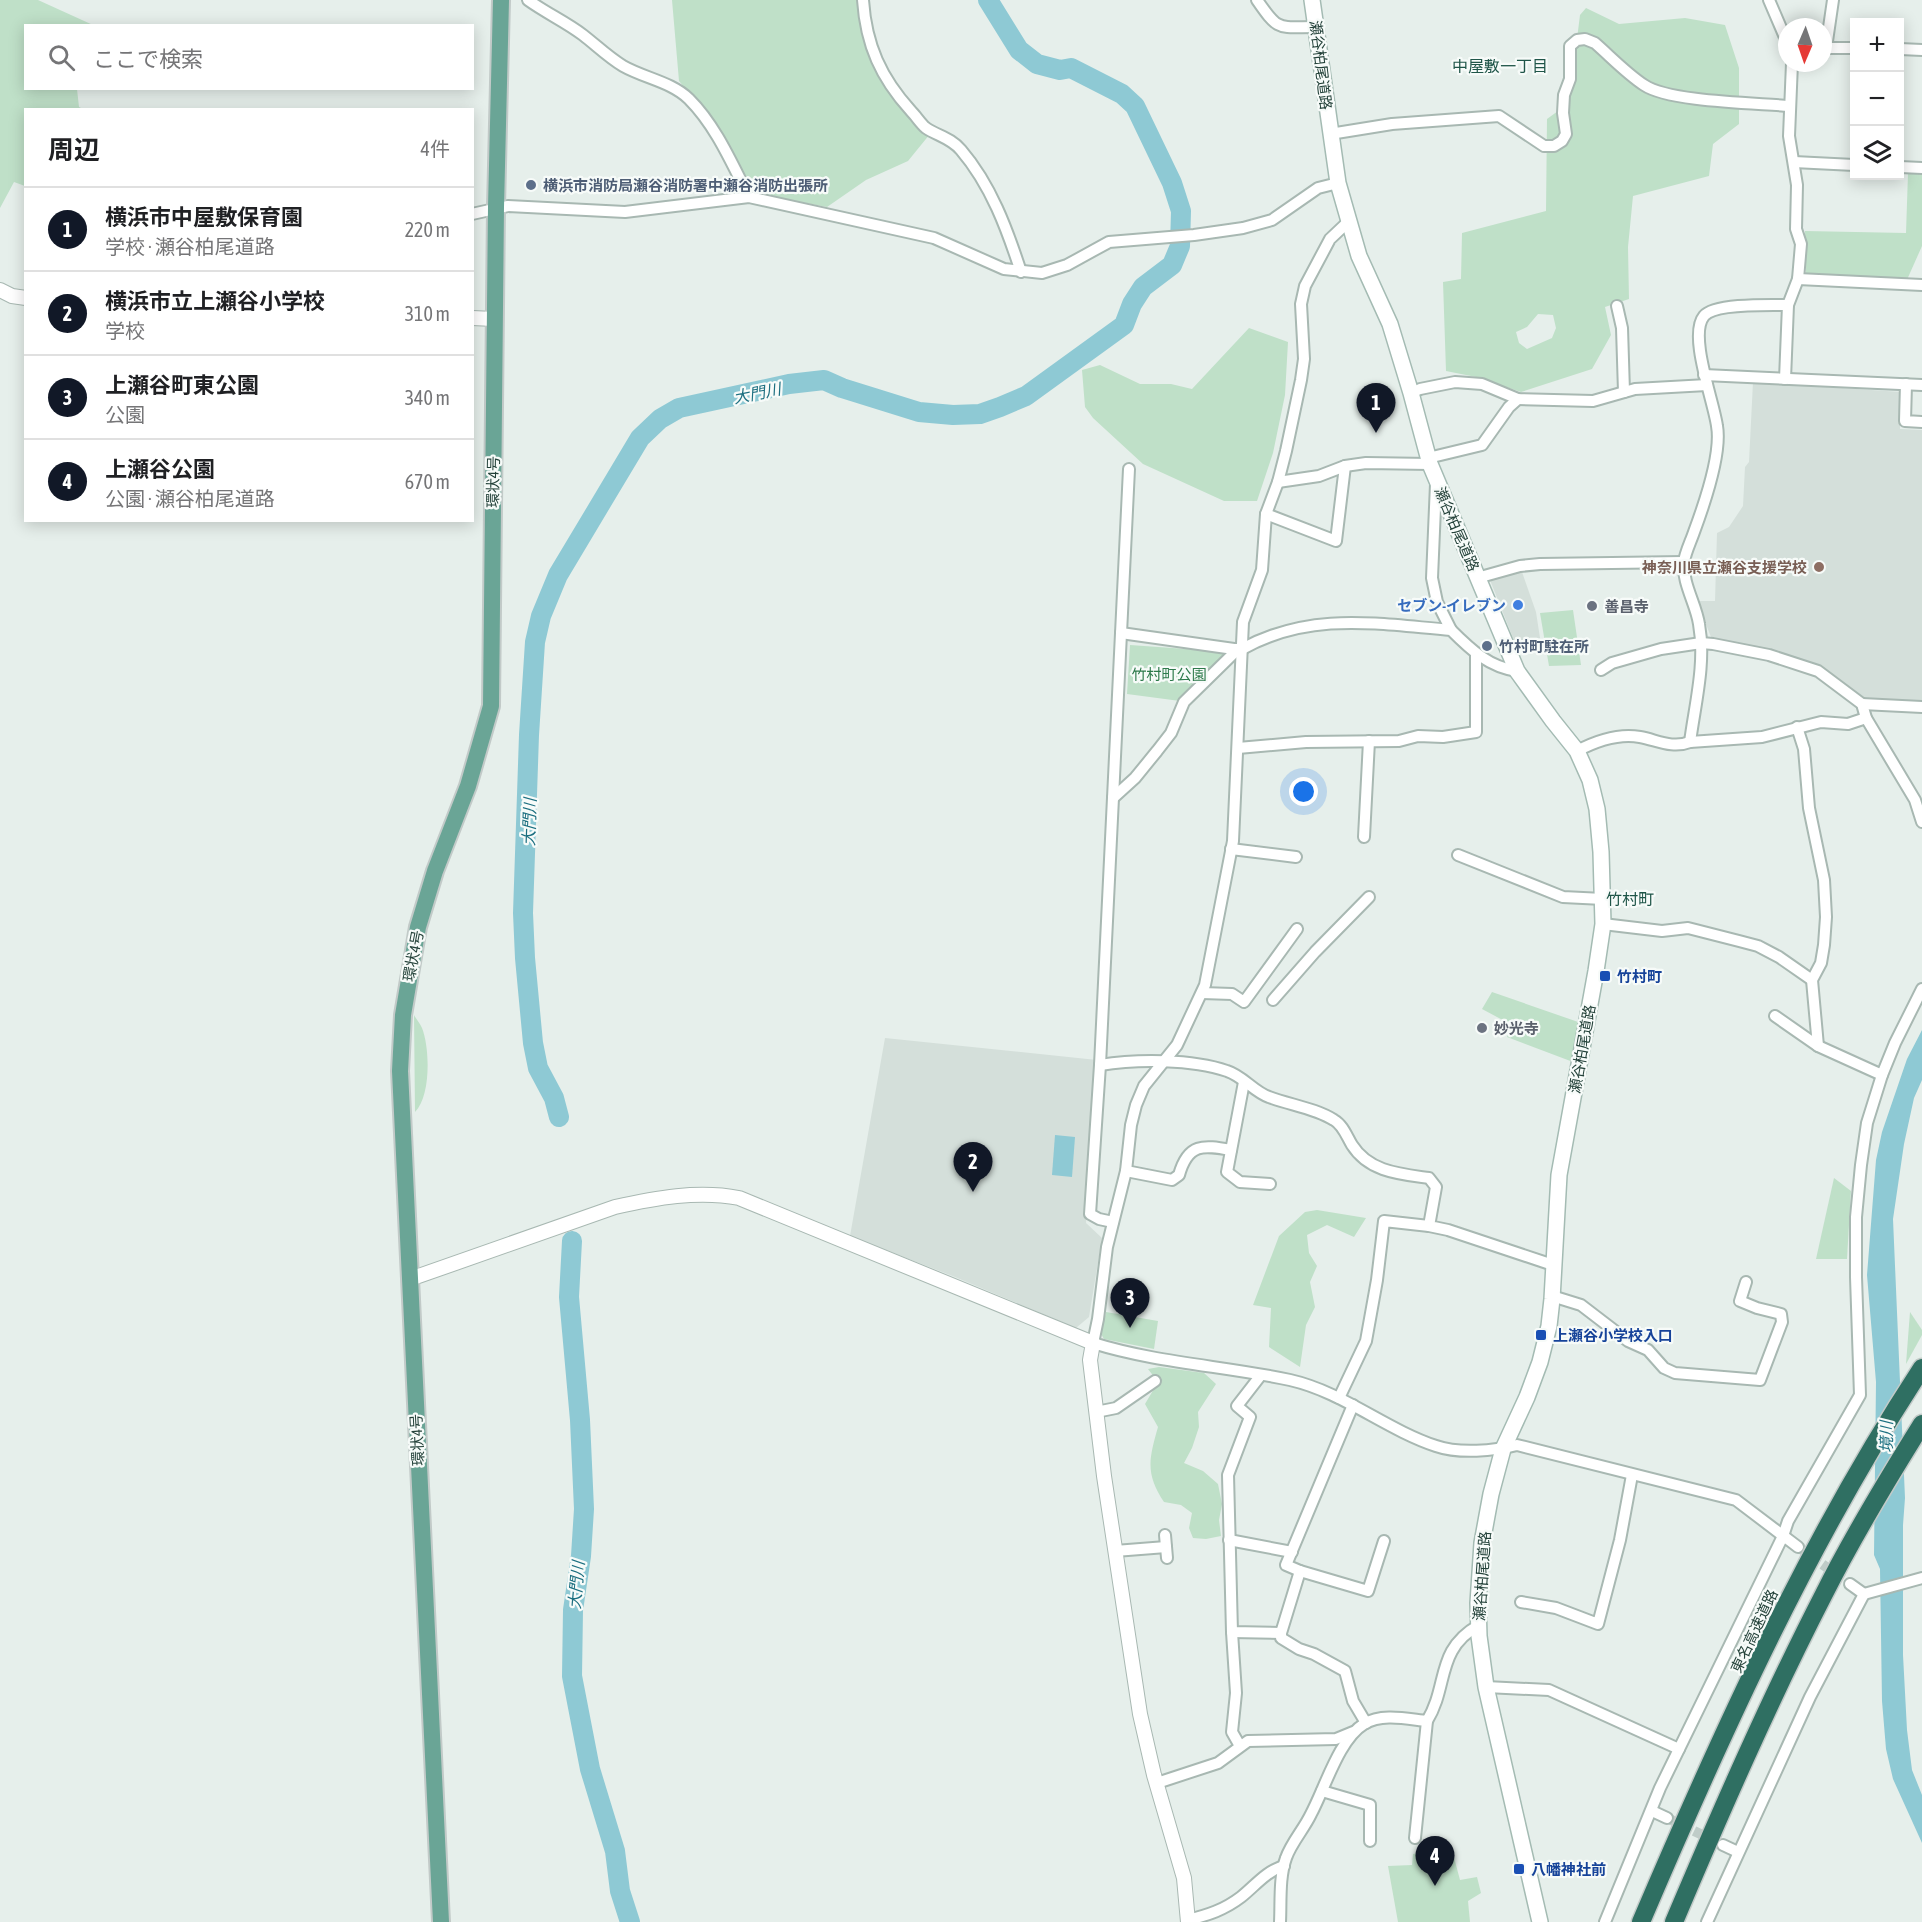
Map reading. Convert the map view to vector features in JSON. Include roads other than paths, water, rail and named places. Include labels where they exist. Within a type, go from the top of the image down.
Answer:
[{"type":"highway","name":"東名高速道路","points":[[1641,1922],[1686,1817],[1795,1586],[1863,1462],[1922,1368]]},
{"type":"highway","points":[[1674,1922],[1773,1697],[1824,1592],[1866,1515],[1922,1424]]},
{"type":"main road","name":"環状4号","points":[[441,1922],[400,1071],[403,1015],[418,927],[435,871],[477,758],[490,706],[494,319],[501,0]]},
{"type":"main road","name":"瀬谷柏尾道路","points":[[1312,0],[1338,183],[1359,256],[1390,324],[1429,461],[1517,670],[1554,723],[1577,751],[1590,780],[1597,809],[1603,924],[1559,1175],[1549,1326],[1540,1362],[1527,1397],[1503,1449],[1491,1494],[1482,1543],[1479,1626],[1486,1687],[1540,1922]]},
{"type":"street","points":[[528,0],[581,33],[611,59],[642,76],[678,90],[690,100],[709,124],[727,153],[749,197]]},
{"type":"street","points":[[863,0],[864,20],[885,79],[926,128],[942,135],[960,148],[979,174],[1007,230],[1021,272]]},
{"type":"street","points":[[1257,0],[1272,22],[1280,27],[1315,27]]},
{"type":"street","points":[[1769,0],[1778,21]]},
{"type":"street","points":[[1830,18],[1833,0]]},
{"type":"street","points":[[1330,134],[1392,124],[1499,116],[1536,142],[1544,146],[1554,146],[1562,141],[1566,134],[1563,113],[1564,95],[1570,79],[1570,46],[1577,39],[1595,43],[1645,86],[1662,93],[1698,99],[1789,106]]},
{"type":"street","points":[[1832,48],[1850,48]]},
{"type":"street","points":[[1904,49],[1922,50]]},
{"type":"street","points":[[1785,379],[1788,305],[1798,279],[1801,244],[1797,229],[1797,184],[1789,136],[1791,72]]},
{"type":"street","points":[[1794,162],[1850,165]]},
{"type":"street","points":[[1904,167],[1922,168]]},
{"type":"street","points":[[474,213],[508,206],[625,212],[749,197],[934,238],[1004,269],[1042,273],[1067,264],[1109,242],[1243,228],[1272,220],[1318,188],[1338,183]]},
{"type":"street","points":[[1284,1866],[1271,1871],[1240,1898],[1222,1909],[1188,1921],[1182,1870],[1140,1714],[1115,1551],[1090,1360],[1098,1319],[1107,1247],[1126,1171],[1131,1125],[1136,1106],[1144,1086],[1177,1045],[1202,993],[1231,849],[1243,622],[1262,570],[1266,514],[1278,482],[1301,380],[1304,359],[1301,304],[1305,286],[1330,239],[1348,222]]},
{"type":"street","points":[[1798,279],[1922,285]]},
{"type":"street","points":[[0,290],[12,296],[24,298]]},
{"type":"street","points":[[1690,742],[1701,643],[1699,623],[1687,585],[1684,562],[1698,523],[1719,442],[1705,380],[1698,331],[1705,314],[1711,310],[1788,305]]},
{"type":"street","points":[[1617,306],[1622,328],[1624,392]]},
{"type":"street","points":[[474,318],[494,319]]},
{"type":"street","points":[[1411,393],[1455,382],[1482,384],[1518,399],[1593,401],[1635,389],[1705,380],[1785,379],[1922,385]]},
{"type":"street","points":[[1906,384],[1905,422],[1922,422]]},
{"type":"street","points":[[1278,482],[1319,476],[1345,466],[1366,463],[1429,461],[1482,445],[1509,407],[1518,399]]},
{"type":"street","points":[[1266,514],[1336,541],[1345,466]]},
{"type":"street","points":[[1113,1222],[1090,1214],[1100,1065],[1129,469]]},
{"type":"street","points":[[1436,479],[1432,578],[1437,602],[1451,630],[1476,654],[1506,669],[1517,670]]},
{"type":"street","points":[[1477,578],[1520,566],[1540,564],[1684,562]]},
{"type":"street","points":[[1113,798],[1135,778],[1171,733],[1184,702],[1234,652],[1294,628],[1319,623],[1340,622],[1451,630]]},
{"type":"street","points":[[1121,633],[1242,649]]},
{"type":"street","points":[[1601,670],[1612,663],[1632,656],[1701,643],[1769,655],[1818,671],[1862,704],[1922,707]]},
{"type":"street","points":[[1238,748],[1306,742],[1399,741],[1418,736],[1476,732],[1476,654]]},
{"type":"street","points":[[1862,704],[1866,718],[1915,800],[1922,822]]},
{"type":"street","points":[[1577,751],[1607,738],[1622,736],[1638,736],[1679,746],[1690,742],[1762,737],[1821,722],[1848,724],[1866,718]]},
{"type":"street","points":[[1797,727],[1804,749],[1809,808],[1821,860],[1825,890],[1824,945],[1821,963],[1812,980],[1818,1046]]},
{"type":"street","points":[[1364,837],[1369,741]]},
{"type":"street","points":[[1231,849],[1296,857]]},
{"type":"street","points":[[1458,855],[1563,897],[1603,899]]},
{"type":"street","points":[[1273,1000],[1315,952],[1369,897]]},
{"type":"street","points":[[1603,924],[1662,931],[1688,928],[1739,940],[1758,946],[1779,957],[1812,980]]},
{"type":"street","points":[[1202,993],[1232,994],[1244,1002],[1297,929]]},
{"type":"street","points":[[1605,1922],[1660,1788],[1783,1536],[1788,1521],[1860,1395],[1856,1217],[1867,1124],[1882,1075],[1895,1043],[1922,989]]},
{"type":"street","points":[[1775,1016],[1818,1046],[1882,1075]]},
{"type":"street","points":[[1100,1065],[1131,1060],[1228,1071],[1267,1097],[1337,1121],[1358,1154],[1368,1163],[1406,1176],[1429,1178],[1436,1187],[1429,1226]]},
{"type":"street","points":[[1244,1082],[1227,1172],[1229,1176],[1240,1182],[1270,1185]]},
{"type":"street","points":[[1126,1171],[1172,1180],[1179,1175],[1189,1154],[1198,1148],[1207,1146],[1231,1150]]},
{"type":"street","points":[[410,1279],[615,1207],[649,1199],[683,1195],[739,1198],[1093,1343],[1122,1352],[1292,1381],[1339,1398],[1437,1447],[1490,1451],[1517,1445],[1736,1500],[1798,1547]]},
{"type":"street","points":[[1339,1398],[1366,1341],[1371,1322],[1384,1221],[1448,1230],[1553,1265]]},
{"type":"street","points":[[1552,1296],[1581,1305],[1628,1341],[1648,1350],[1664,1368],[1675,1373],[1760,1380],[1782,1322],[1781,1314],[1740,1301],[1746,1282]]},
{"type":"street","points":[[1240,1746],[1233,1731],[1236,1693],[1228,1475],[1250,1417],[1237,1406],[1261,1375]]},
{"type":"street","points":[[1096,1412],[1116,1408],[1155,1381]]},
{"type":"street","points":[[1353,1405],[1286,1565],[1368,1591],[1384,1541]]},
{"type":"street","points":[[1521,1602],[1556,1608],[1598,1624],[1620,1540],[1632,1474]]},
{"type":"street","points":[[1229,1540],[1292,1552]]},
{"type":"street","points":[[1115,1551],[1166,1547]]},
{"type":"street","points":[[1300,1571],[1281,1638],[1345,1671],[1353,1701],[1366,1723]]},
{"type":"street","points":[[1597,1578],[1609,1581]]},
{"type":"street","points":[[1707,1922],[1810,1697],[1864,1594],[1921,1580]]},
{"type":"street","points":[[1850,1584],[1864,1594]]},
{"type":"street","points":[[1415,1838],[1427,1720],[1433,1711],[1443,1673],[1458,1640],[1479,1626]]},
{"type":"street","points":[[1232,1632],[1281,1633]]},
{"type":"street","points":[[1486,1687],[1549,1690],[1679,1749]]},
{"type":"street","points":[[1157,1783],[1218,1764],[1248,1741],[1336,1739],[1353,1732],[1366,1723],[1383,1718],[1427,1720]]},
{"type":"street","points":[[1280,1922],[1286,1856],[1311,1816],[1353,1732]]},
{"type":"street","points":[[1322,1791],[1371,1805],[1370,1841]]},
{"type":"street","points":[[1652,1811],[1667,1818]]},
{"type":"street","points":[[1723,1845],[1738,1852]]},
{"type":"water","name":"境川","points":[[1922,1030],[1922,1080],[1914,1098],[1904,1144],[1893,1219],[1905,1498],[1903,1655],[1907,1730],[1912,1770],[1922,1795],[1922,1843],[1893,1779],[1886,1749],[1882,1701],[1880,1569],[1874,1555],[1876,1382],[1867,1275],[1876,1160],[1882,1132],[1907,1059]]},
{"type":"water","points":[[1055,1135],[1075,1137],[1072,1177],[1052,1175]]},
{"type":"waterway","name":"大門川","points":[[559,1117],[554,1098],[538,1068],[533,1043],[525,958],[523,913],[529,735],[535,642],[541,616],[558,575],[640,438],[660,419],[679,408],[789,384],[824,380],[842,388],[919,412],[953,415],[980,414],[1000,407],[1026,396],[1124,325],[1132,304],[1143,287],[1172,265],[1180,246],[1181,211],[1172,183],[1135,106],[1122,94],[1071,68],[1060,70],[1037,64],[1019,50],[988,0]]},
{"type":"waterway","name":"大門川","points":[[572,1241],[569,1297],[580,1420],[584,1509],[581,1556],[573,1610],[572,1676],[590,1769],[615,1851],[620,1891],[630,1922]]},
{"type":"tunnel","points":[[1798,1547],[1850,1584]]},
{"type":"tunnel","points":[[1667,1818],[1713,1840]]},
{"type":"place","name":"横浜市消防局瀬谷消防署中瀬谷消防出張所","points":[[531,185]]},
{"type":"place","name":"横浜市中屋敷保育園","points":[[1376,433]]},
{"type":"place","name":"神奈川県立瀬谷支援学校","points":[[1819,567]]},
{"type":"place","name":"セブン-イレブン","points":[[1518,605]]},
{"type":"place","name":"善昌寺","points":[[1592,606]]},
{"type":"place","name":"竹村町駐在所","points":[[1487,646]]},
{"type":"place","name":"竹村町","points":[[1605,976]]},
{"type":"place","name":"妙光寺","points":[[1482,1028]]},
{"type":"place","name":"横浜市立上瀬谷小学校","points":[[973,1192]]},
{"type":"place","name":"上瀬谷町東公園","points":[[1130,1328]]},
{"type":"place","name":"上瀬谷小学校入口","points":[[1541,1335]]},
{"type":"place","name":"八幡神社前","points":[[1519,1869]]},
{"type":"place","name":"上瀬谷公園","points":[[1435,1886]]},
{"type":"district","name":"中屋敷一丁目","points":[[1500,66]]},
{"type":"district","name":"竹村町","points":[[1630,899]]},
{"type":"park label","name":"竹村町公園","points":[[1169,674]]}]
